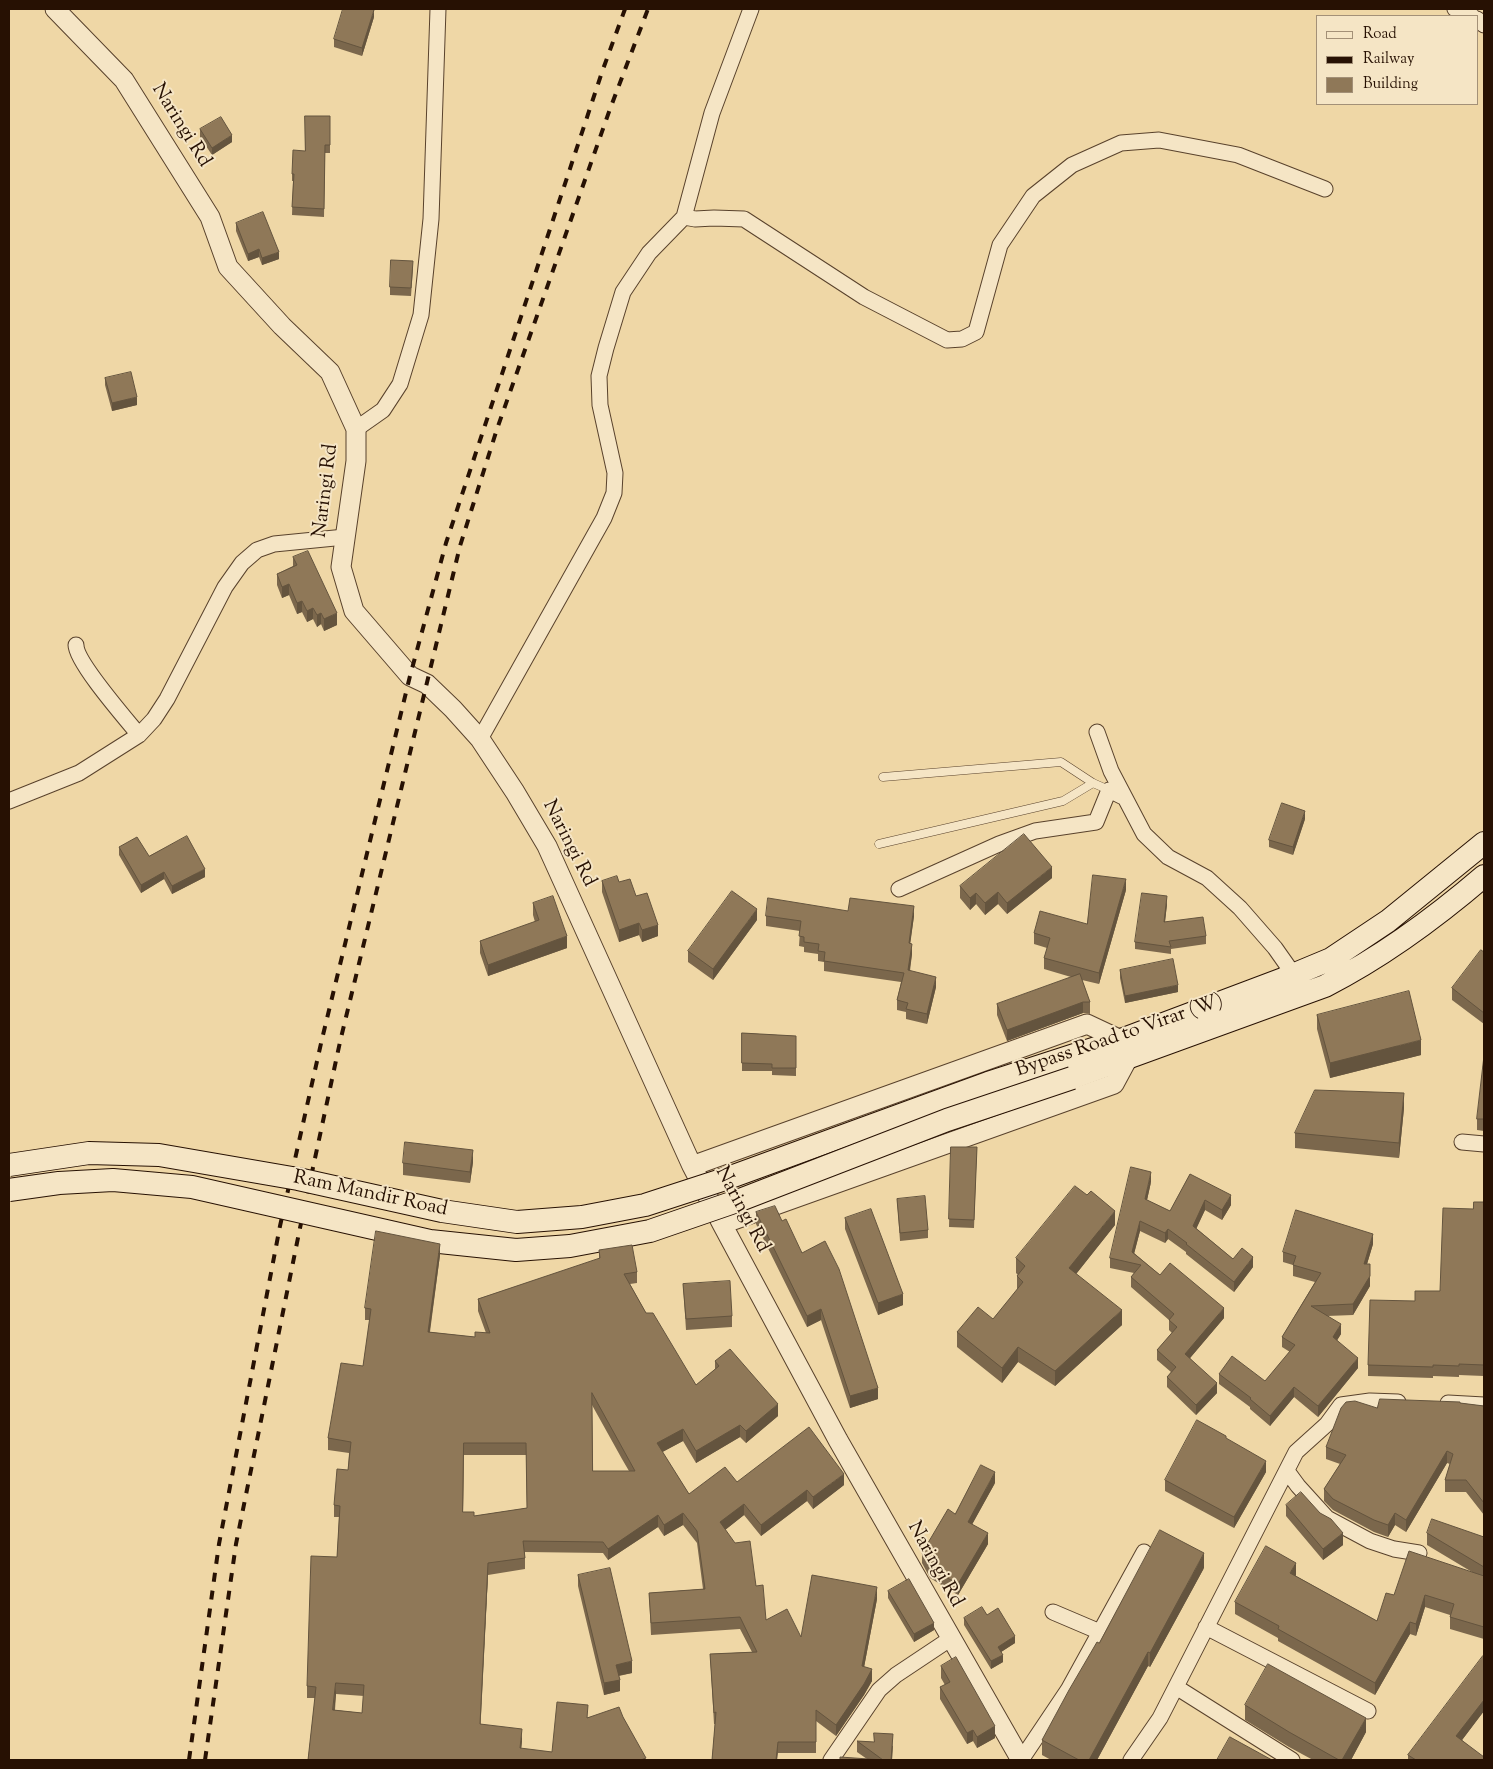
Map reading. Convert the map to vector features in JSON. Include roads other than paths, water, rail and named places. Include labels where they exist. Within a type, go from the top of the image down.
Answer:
[{"type":"main road","name":"Bypass Road to Virar (W)","points":[[1124,1049],[1331,959],[1388,921],[1484,843]]},
{"type":"main road","points":[[9,1190],[59,1183],[113,1180],[192,1187],[430,1241],[516,1250],[570,1246],[650,1231],[757,1193],[947,1120],[1068,1068],[1326,986],[1360,969],[1394,946],[1484,876]]},
{"type":"main road","name":"Bypass Road to Virar (W)","points":[[728,1178],[988,1083],[1068,1068]]},
{"type":"main road","name":"Ram Mandir Road","points":[[9,1165],[89,1153],[159,1156],[298,1179],[442,1211],[517,1222],[582,1216],[645,1205],[728,1178]]},
{"type":"street","name":"Naringi Rd","points":[[55,9],[124,80],[210,217],[228,267],[282,326],[330,372],[356,429],[356,461],[341,567],[354,611],[410,676],[427,684],[454,709],[480,739],[515,792],[546,846],[692,1166],[722,1224],[838,1440],[950,1639],[1021,1760]]},
{"type":"street","points":[[356,429],[383,410],[400,384],[421,315],[431,220],[438,9]]},
{"type":"street","points":[[480,739],[604,518],[614,493],[615,473],[600,405],[599,376],[606,348],[623,292],[649,253],[684,217],[712,113],[751,9]]},
{"type":"street","points":[[1455,9],[1470,15]]},
{"type":"street","points":[[684,217],[744,220],[864,297],[947,340],[962,339],[976,332],[1000,245],[1033,196],[1072,165],[1121,143],[1159,140],[1238,155],[1325,189]]},
{"type":"street","points":[[9,800],[79,773],[139,735],[154,719],[167,699],[224,587],[242,563],[257,550],[274,544],[345,537]]},
{"type":"street","points":[[76,645],[76,650],[84,665],[139,735]]},
{"type":"street","points":[[1096,732],[1111,771],[1144,834],[1168,857],[1207,878],[1240,908],[1294,975]]},
{"type":"street","points":[[899,889],[999,844],[1035,831],[1096,822],[1109,790],[1125,798]]},
{"type":"street","points":[[692,1166],[1087,1024],[1124,1049],[1114,1084],[722,1224]]},
{"type":"street","points":[[1462,1142],[1484,1144]]},
{"type":"street","points":[[1132,1760],[1160,1718],[1296,1452],[1327,1424],[1341,1404],[1370,1401],[1416,1402]]},
{"type":"street","points":[[1434,1403],[1484,1405]]},
{"type":"street","points":[[1287,1471],[1327,1518],[1370,1542],[1394,1549],[1419,1553]]},
{"type":"street","points":[[1021,1760],[1068,1690],[1144,1552]]},
{"type":"street","points":[[1053,1612],[1100,1632]]},
{"type":"street","points":[[1206,1627],[1368,1711]]},
{"type":"street","points":[[830,1760],[879,1690],[950,1639]]},
{"type":"street","points":[[1176,1687],[1292,1760]]},
{"type":"lane","points":[[883,776],[1061,762],[1093,783],[1109,790]]},
{"type":"lane","points":[[879,844],[1062,801],[1093,783]]},
{"type":"railway","points":[[189,1760],[219,1544],[280,1226],[322,1039],[410,676],[446,543],[602,72],[625,9]]},
{"type":"railway","points":[[205,1760],[236,1544],[300,1228],[340,1042],[460,546],[497,429],[610,109],[648,9]]}]
